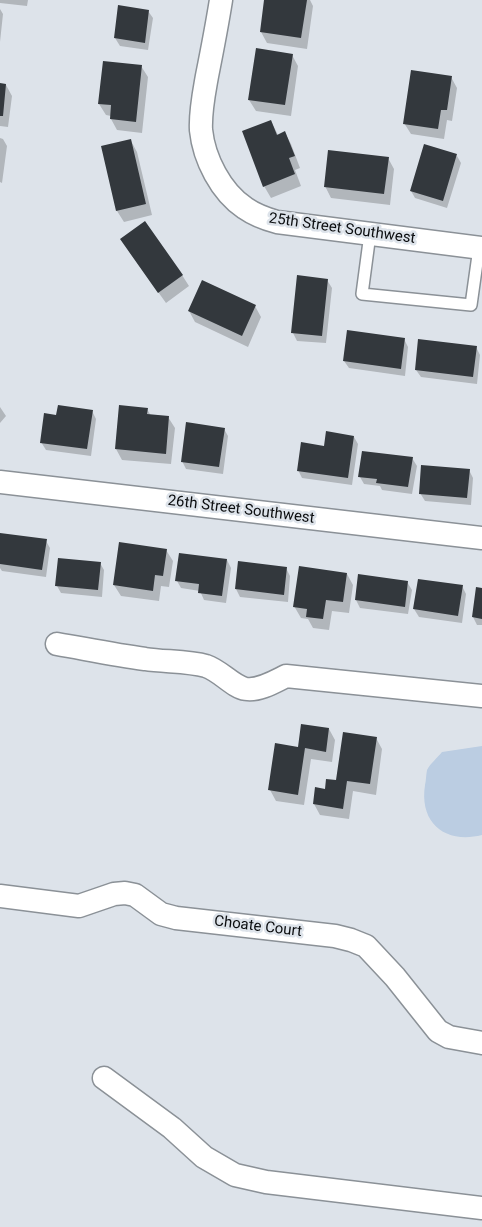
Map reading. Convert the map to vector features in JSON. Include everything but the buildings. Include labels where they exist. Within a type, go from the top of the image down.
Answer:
[{"type":"street","name":"25th Street Southwest","points":[[221,0],[204,97],[201,129],[206,151],[219,180],[233,198],[245,208],[263,218],[277,222],[481,248]]},
{"type":"street","name":"26th Street Southwest","points":[[0,482],[482,538]]},
{"type":"street","points":[[57,644],[146,660],[206,666],[223,674],[237,687],[246,689],[255,689],[286,676],[482,696]]},
{"type":"street","name":"Choate Court","points":[[0,896],[79,906],[114,894],[125,893],[135,895],[161,914],[176,918],[335,936],[351,940],[366,946],[395,977],[438,1031],[449,1037],[482,1042]]},
{"type":"street","points":[[104,1078],[172,1128],[204,1157],[235,1175],[266,1182],[482,1208]]},
{"type":"lane","points":[[370,234],[362,294],[471,305],[481,248]]},
{"type":"shaded area","points":[[482,746],[482,835],[469,837],[447,833],[438,828],[426,811],[424,799],[427,770],[442,752]]}]
